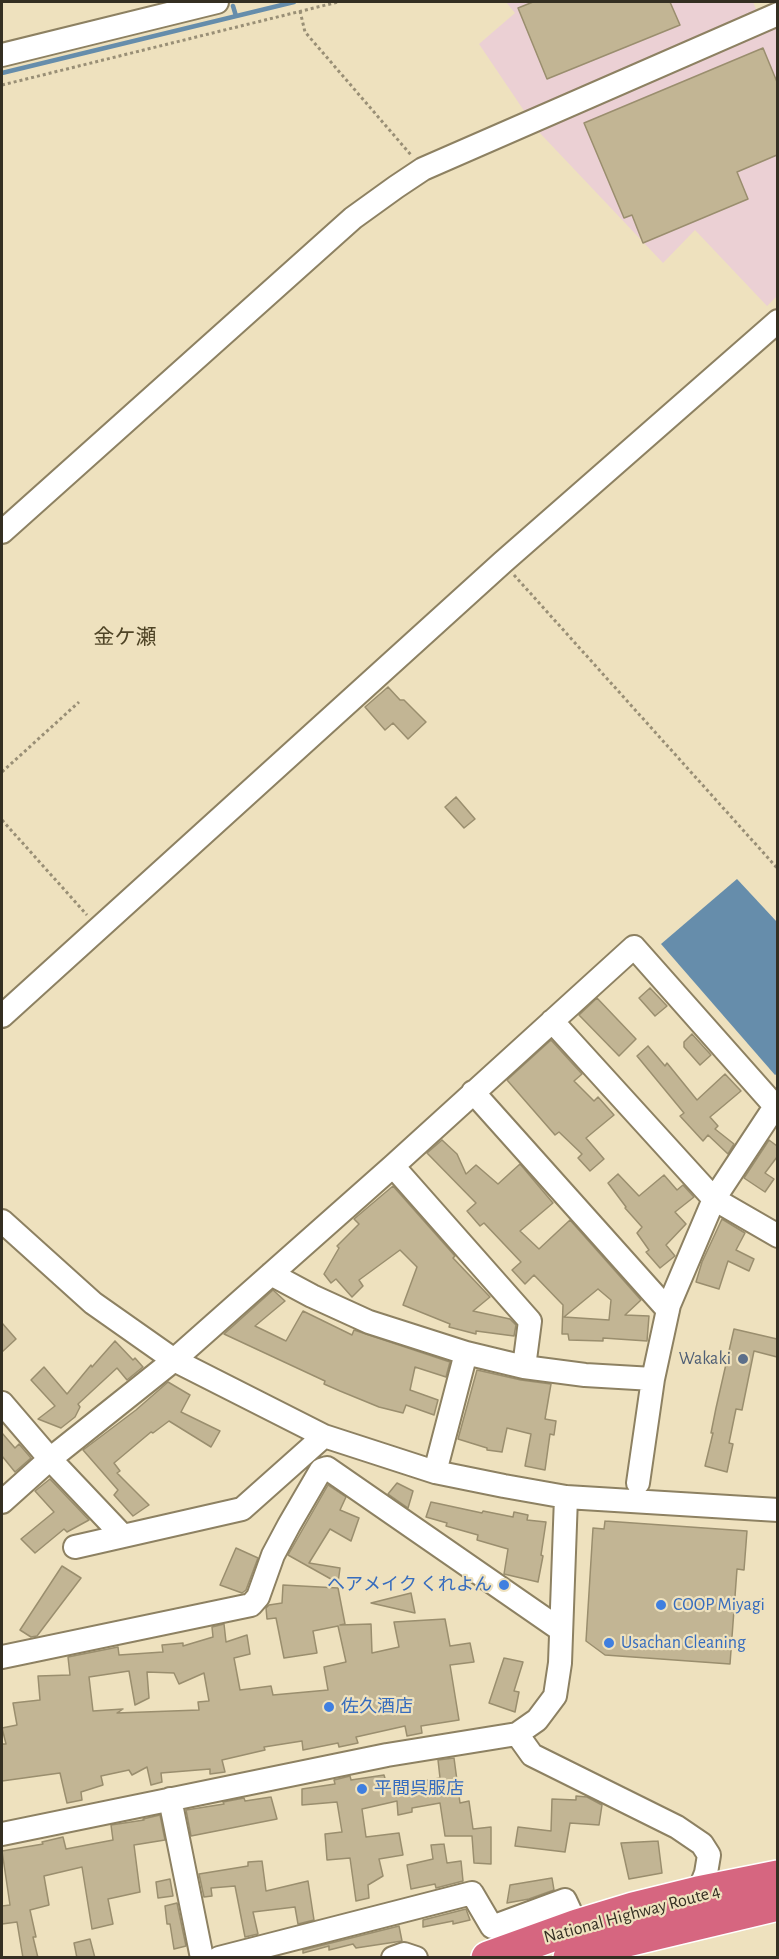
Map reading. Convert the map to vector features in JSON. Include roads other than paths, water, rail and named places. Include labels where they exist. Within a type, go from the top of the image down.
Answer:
[{"type":"highway","name":"National Highway Route 4","points":[[488,1958],[577,1926],[698,1893],[777,1877]]},
{"type":"highway","name":"National Highway Route 4","points":[[570,1958],[619,1942],[777,1904]]},
{"type":"street","points":[[2,55],[217,2]]},
{"type":"street","points":[[2,532],[353,218],[423,169],[777,14]]},
{"type":"street","points":[[2,1016],[503,562],[777,321]]},
{"type":"street","points":[[2,1502],[50,1459],[174,1360],[393,1166],[634,947],[776,1103],[714,1199],[668,1310],[653,1379],[638,1483]]},
{"type":"street","points":[[552,1021],[714,1199],[777,1236]]},
{"type":"street","points":[[473,1092],[668,1310]]},
{"type":"street","points":[[393,1166],[530,1321],[524,1367]]},
{"type":"street","points":[[2,1221],[93,1303],[174,1360],[324,1436],[435,1472],[566,1497],[777,1510]]},
{"type":"street","points":[[271,1274],[369,1322],[466,1353],[524,1367],[585,1375],[653,1379]]},
{"type":"street","points":[[435,1472],[466,1353]]},
{"type":"street","points":[[2,1404],[123,1536]]},
{"type":"street","points":[[75,1547],[242,1509],[324,1436]]},
{"type":"street","points":[[305,1453],[321,1470]]},
{"type":"street","points":[[2,1657],[251,1605],[258,1597],[273,1556],[321,1470],[327,1468],[561,1630]]},
{"type":"street","points":[[2,1834],[387,1755],[517,1734],[537,1720],[555,1696],[560,1663],[566,1497]]},
{"type":"street","points":[[517,1734],[532,1755],[676,1827],[702,1844],[709,1855],[706,1874],[698,1893]]},
{"type":"street","points":[[170,1799],[202,1958]]},
{"type":"street","points":[[219,1958],[472,1893],[492,1927],[565,1900],[577,1926]]},
{"type":"street","points":[[393,1958],[404,1954],[416,1958]]},
{"type":"water","points":[[737,879],[777,922],[778,1073],[775,1075],[661,944]]},
{"type":"waterway","points":[[2,73],[294,2]]},
{"type":"waterway","points":[[233,6],[236,16]]},
{"type":"place","name":"Wakaki","points":[[743,1359]]},
{"type":"place","name":"ヘアメイク くれよん","points":[[504,1585]]},
{"type":"place","name":"COOP Miyagi","points":[[661,1605]]},
{"type":"place","name":"Usachan Cleaning","points":[[609,1643]]},
{"type":"place","name":"佐久酒店","points":[[329,1707]]},
{"type":"place","name":"平間呉服店","points":[[362,1789]]},
{"type":"district","name":"金ケ瀬","points":[[125,638]]}]
